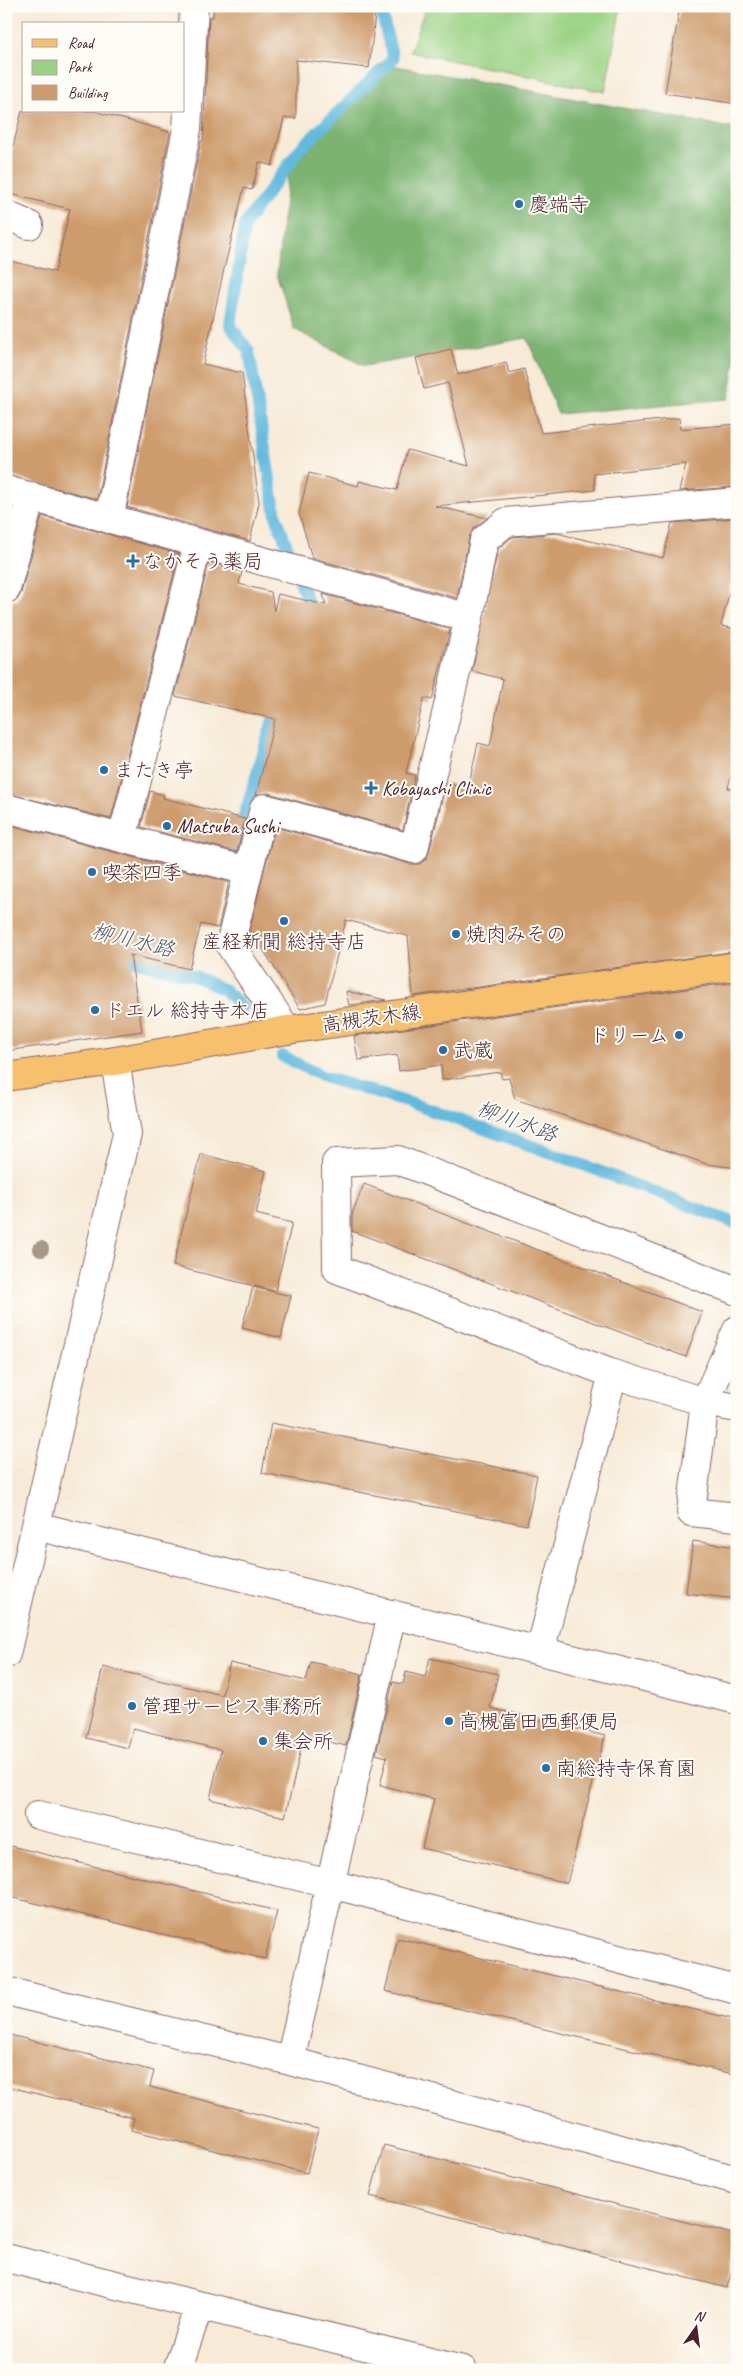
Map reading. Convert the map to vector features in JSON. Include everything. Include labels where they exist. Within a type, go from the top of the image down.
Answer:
[{"type":"main road","name":"高槻茨木線","points":[[6,1077],[115,1062],[287,1030],[737,966]]},
{"type":"street","points":[[109,519],[187,129],[194,6]]},
{"type":"street","points":[[6,589],[18,493],[469,618]]},
{"type":"street","points":[[287,1030],[230,945],[264,808],[414,849],[469,618],[484,540],[506,522],[737,502]]},
{"type":"street","points":[[122,838],[198,544]]},
{"type":"street","points":[[6,808],[248,871]]},
{"type":"street","points":[[6,1654],[127,1134],[115,1062]]},
{"type":"street","points":[[737,1291],[398,1160],[336,1163],[337,1269],[614,1374],[705,1402],[737,1408]]},
{"type":"street","points":[[737,1330],[705,1402],[691,1512],[737,1517]]},
{"type":"street","points":[[540,1651],[614,1374]]},
{"type":"street","points":[[36,1526],[737,1700]]},
{"type":"street","points":[[290,2061],[392,1614]]},
{"type":"street","points":[[38,1815],[331,1884],[737,1990]]},
{"type":"street","points":[[6,1991],[290,2061],[737,2180]]},
{"type":"street","points":[[6,2258],[463,2370]]},
{"type":"street","points":[[177,2370],[199,2306]]},
{"type":"green space","points":[[426,6],[621,6],[605,92],[410,52]]},
{"type":"green space","name":"慶端寺","points":[[380,63],[737,129],[737,351],[729,399],[558,414],[527,338],[364,366],[294,329],[277,274],[288,173]]},
{"type":"building","points":[[213,6],[376,6],[369,68],[296,60],[296,118],[284,118],[272,166],[259,162],[252,190],[244,188],[224,269],[203,364],[242,373],[259,503],[250,541],[127,507],[201,141],[203,141],[209,17],[213,17]]},
{"type":"building","points":[[680,6],[737,6],[737,104],[665,93]]},
{"type":"building","points":[[22,111],[98,112],[170,132],[97,499],[6,475],[6,260],[55,272],[70,209],[6,193],[6,174]]},
{"type":"building","points":[[451,349],[458,375],[506,362],[509,373],[524,369],[541,433],[679,418],[680,429],[737,424],[737,487],[679,491],[686,464],[594,474],[595,490],[435,506],[487,518],[474,528],[469,537],[457,598],[312,558],[299,513],[309,473],[358,486],[359,481],[397,490],[407,450],[469,466],[448,383],[424,389],[416,358]]},
{"type":"building","points":[[42,516],[179,554],[111,819],[6,793],[6,604],[17,600],[21,593]]},
{"type":"building","points":[[737,518],[737,560],[721,626],[737,629],[737,753],[728,788],[737,790],[737,951],[413,996],[408,936],[346,920],[325,1003],[300,1009],[256,938],[248,936],[275,827],[410,864],[419,864],[426,859],[446,783],[468,788],[478,743],[490,746],[503,679],[472,671],[498,549],[512,537],[556,533],[663,558],[672,523]]},
{"type":"building","points":[[209,562],[242,572],[239,584],[271,592],[274,611],[278,594],[326,605],[323,594],[450,629],[432,700],[424,698],[406,773],[415,775],[403,830],[268,793],[256,795],[275,719],[175,696]]},
{"type":"building","points":[[150,791],[164,795],[163,798],[245,819],[237,852],[141,827]]},
{"type":"building","points":[[6,824],[229,882],[218,928],[201,924],[189,969],[130,955],[142,1031],[6,1051]]},
{"type":"building","points":[[737,982],[737,1168],[707,1164],[515,1099],[509,1078],[502,1079],[500,1072],[442,1080],[441,1065],[399,1071],[397,1055],[358,1060],[354,1036]]},
{"type":"building","points":[[346,991],[386,1000],[349,1005]]},
{"type":"building","points":[[201,1154],[266,1171],[256,1214],[292,1223],[275,1291],[173,1266]]},
{"type":"building","points":[[364,1184],[702,1312],[686,1357],[352,1231],[352,1214]]},
{"type":"building","points":[[253,1287],[291,1296],[281,1338],[242,1328]]},
{"type":"building","points":[[271,1423],[537,1475],[527,1525],[262,1473]]},
{"type":"building","points":[[693,1541],[737,1547],[737,1599],[686,1593]]},
{"type":"building","points":[[430,1658],[498,1674],[490,1708],[605,1736],[567,1883],[422,1848],[434,1799],[380,1785],[387,1757],[376,1754],[393,1682],[403,1684],[406,1672],[425,1677]]},
{"type":"building","name":"集会所","points":[[311,1662],[362,1674],[346,1746],[304,1736],[285,1817],[210,1799],[221,1750],[133,1728],[128,1748],[86,1738],[103,1667],[222,1695],[230,1663],[306,1681]]},
{"type":"building","points":[[11,1846],[277,1911],[265,1959],[6,1896],[6,1865]]},
{"type":"building","points":[[398,1938],[737,2020],[737,2075],[385,1991]]},
{"type":"building","points":[[6,2034],[154,2071],[150,2087],[318,2129],[307,2173],[131,2130],[134,2118],[6,2086]]},
{"type":"building","points":[[384,2145],[737,2235],[737,2251],[727,2288],[370,2196]]},
{"type":"waterway","points":[[304,617],[308,603],[276,516],[249,351],[230,325],[245,224],[300,149],[393,59],[380,6]]},
{"type":"waterway","points":[[233,853],[278,703]]},
{"type":"waterway","name":"柳川水路","points":[[114,956],[194,976],[225,990],[242,1007]]},
{"type":"waterway","name":"柳川水路","points":[[282,1056],[324,1077],[416,1105],[552,1153],[737,1224]]},
{"type":"place","name":"慶端寺","points":[[519,204]]},
{"type":"place","name":"なかそう薬局","points":[[133,561]]},
{"type":"place","name":"またき亭","points":[[104,770]]},
{"type":"place","name":"Kobayashi Clinic","points":[[371,788]]},
{"type":"place","name":"Matsuba Sushi","points":[[167,826]]},
{"type":"place","name":"喫茶四季","points":[[92,872]]},
{"type":"place","name":"産経新聞 総持寺店","points":[[284,921]]},
{"type":"place","name":"焼肉みその","points":[[456,934]]},
{"type":"place","name":"ドエル 総持寺本店","points":[[95,1010]]},
{"type":"place","name":"ドリーム","points":[[679,1035]]},
{"type":"place","name":"武蔵","points":[[443,1050]]},
{"type":"place","name":"管理サービス事務所","points":[[132,1706]]},
{"type":"place","name":"高槻富田西郵便局","points":[[449,1721]]},
{"type":"place","name":"集会所","points":[[263,1741]]},
{"type":"place","name":"南総持寺保育園","points":[[546,1768]]}]
